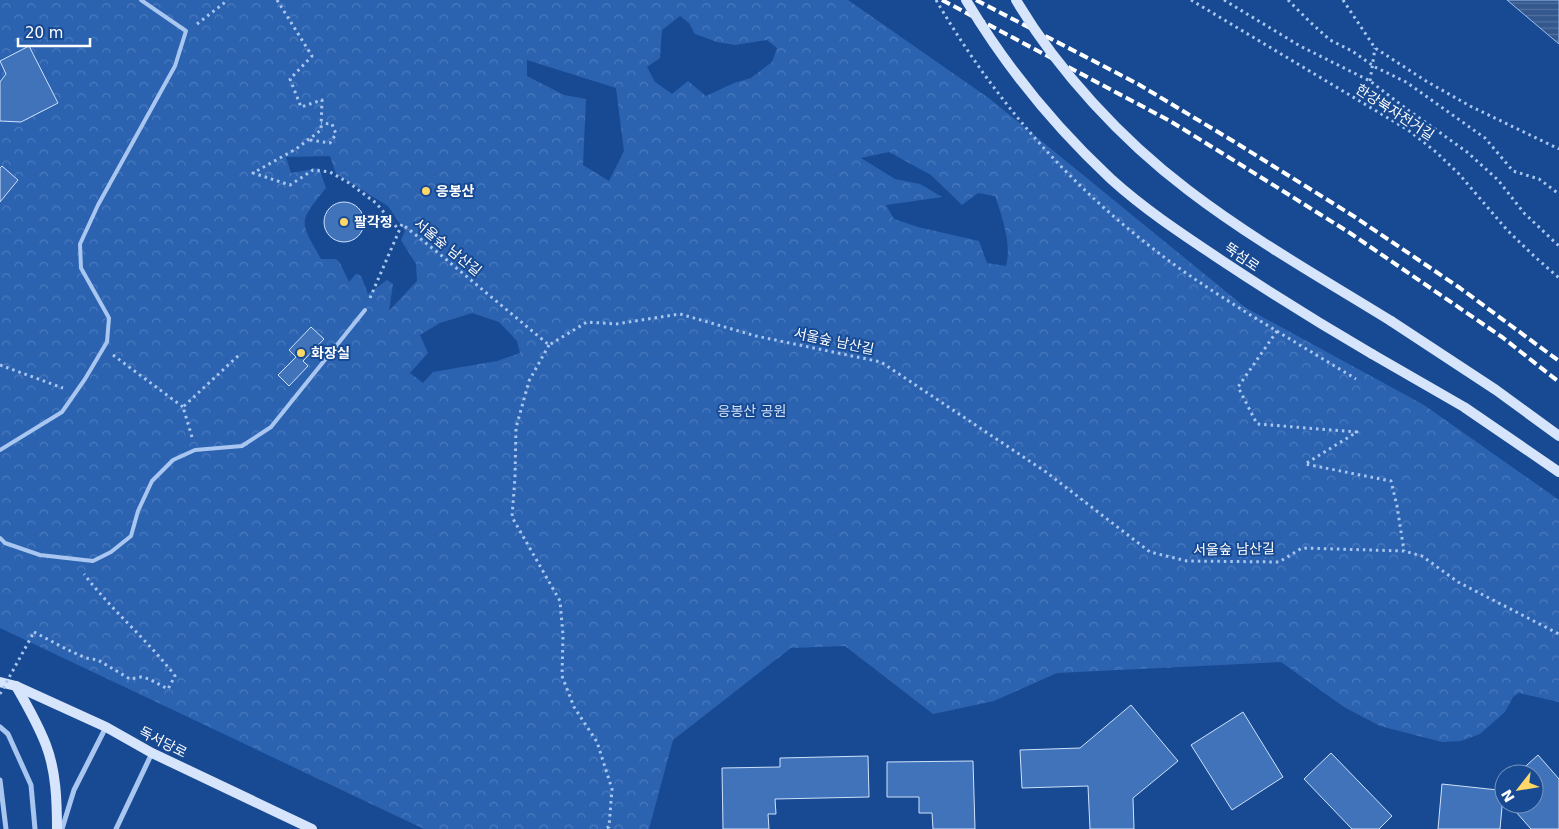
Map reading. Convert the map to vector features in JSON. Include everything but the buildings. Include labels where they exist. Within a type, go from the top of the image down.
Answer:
[{"type":"main road","name":"뚝섬로","points":[[966,0],[1007,64],[1038,104],[1072,142],[1153,213],[1282,301],[1464,407],[1559,472]]},
{"type":"main road","name":"뚝섬로","points":[[1016,0],[1059,61],[1098,108],[1142,151],[1186,189],[1234,223],[1496,390],[1559,436]]},
{"type":"main road","name":"독서당로","points":[[0,682],[16,686],[106,727],[152,753],[312,829]]},
{"type":"main road","points":[[16,686],[47,746],[56,791],[58,829]]},
{"type":"street","points":[[0,726],[8,734],[31,785],[35,829]]},
{"type":"street","points":[[62,829],[74,790],[106,727]]},
{"type":"street","points":[[116,829],[152,753]]},
{"type":"street","points":[[0,780],[6,829]]},
{"type":"lane","points":[[0,450],[62,412],[106,342],[109,318],[81,268],[80,244],[98,205],[175,66],[186,32],[141,0]]},
{"type":"lane","points":[[0,538],[5,543],[40,555],[93,561],[111,552],[131,536],[138,511],[152,481],[173,460],[195,450],[242,446],[271,427],[365,310]]},
{"type":"path","points":[[186,32],[228,0]]},
{"type":"path","points":[[277,0],[312,56],[290,79],[301,107],[322,100],[321,130],[296,149],[254,173],[290,185],[313,170],[330,172],[376,203],[399,230]]},
{"type":"path","name":"한강북자전거길","points":[[1191,0],[1408,130],[1448,163],[1507,230],[1559,278]]},
{"type":"path","points":[[1224,0],[1300,46],[1370,81],[1467,152],[1498,180],[1524,213],[1559,246]]},
{"type":"path","points":[[1288,0],[1330,40],[1352,51],[1372,65],[1406,82],[1485,138],[1512,171],[1539,179],[1559,194]]},
{"type":"path","points":[[1343,0],[1375,48],[1426,81],[1470,106],[1559,149]]},
{"type":"path","points":[[1370,81],[1375,48]]},
{"type":"path","points":[[309,140],[330,143],[336,134],[332,124],[321,123]]},
{"type":"path","name":"서울숲 남산길","points":[[365,310],[402,224],[549,345],[587,322],[616,324],[680,314],[756,336],[881,362],[1046,472],[1150,552],[1187,561],[1279,562],[1302,548],[1404,551],[1422,556],[1458,582],[1559,634]]},
{"type":"path","points":[[1277,331],[1238,387],[1257,424],[1357,432],[1305,464],[1391,481],[1404,551]]},
{"type":"path","points":[[549,345],[529,381],[516,428],[512,517],[560,601],[563,635],[562,676],[574,707],[597,742],[612,790],[608,827],[603,829]]},
{"type":"path","points":[[103,348],[183,407],[195,450]]},
{"type":"path","points":[[183,407],[239,355]]},
{"type":"path","points":[[0,365],[75,392]]},
{"type":"path","points":[[0,694],[34,632],[86,658],[98,660],[130,679],[141,677],[149,679],[168,689],[175,676],[158,654],[96,590],[73,559]]},
{"type":"green space","name":"응봉산 공원","points":[[0,0],[848,0],[990,99],[1246,308],[1424,405],[1559,500],[1559,702],[1519,693],[1513,697],[1505,712],[1480,734],[1461,741],[1442,742],[1380,726],[1344,707],[1281,662],[1057,673],[994,701],[933,714],[845,646],[791,648],[673,740],[649,829],[424,829],[0,628]],"holes":[[[680,16],[689,23],[695,34],[717,42],[735,45],[767,40],[777,48],[772,62],[751,78],[734,83],[706,96],[688,81],[672,94],[655,82],[647,67],[660,58],[662,30]],[[527,60],[616,88],[624,151],[609,181],[583,165],[586,99],[564,95],[527,76]],[[889,152],[931,175],[962,205],[978,193],[995,196],[1007,240],[1008,258],[1006,266],[987,263],[979,241],[918,227],[894,219],[886,205],[942,197],[920,184],[895,179],[861,158]],[[330,156],[336,174],[388,206],[405,231],[401,240],[416,264],[417,281],[389,311],[393,284],[387,280],[368,294],[361,276],[356,274],[349,282],[340,263],[336,259],[321,259],[309,236],[306,229],[306,216],[326,188],[319,168],[291,173],[286,157]],[[472,313],[499,322],[517,341],[520,353],[497,361],[433,372],[423,383],[410,373],[428,353],[420,335],[440,323]]]},
{"type":"shaded area","points":[[1507,0],[1559,0],[1559,44]]},
{"type":"railway","points":[[942,0],[1170,121],[1238,163],[1350,233],[1502,337],[1559,382]]},
{"type":"railway","points":[[976,0],[1138,84],[1233,141],[1355,217],[1460,288],[1559,361]]},
{"type":"place","name":"응봉산","points":[[426,191]]},
{"type":"place","name":"팔각정","points":[[344,222]]},
{"type":"place","name":"화장실","points":[[301,353]]}]
